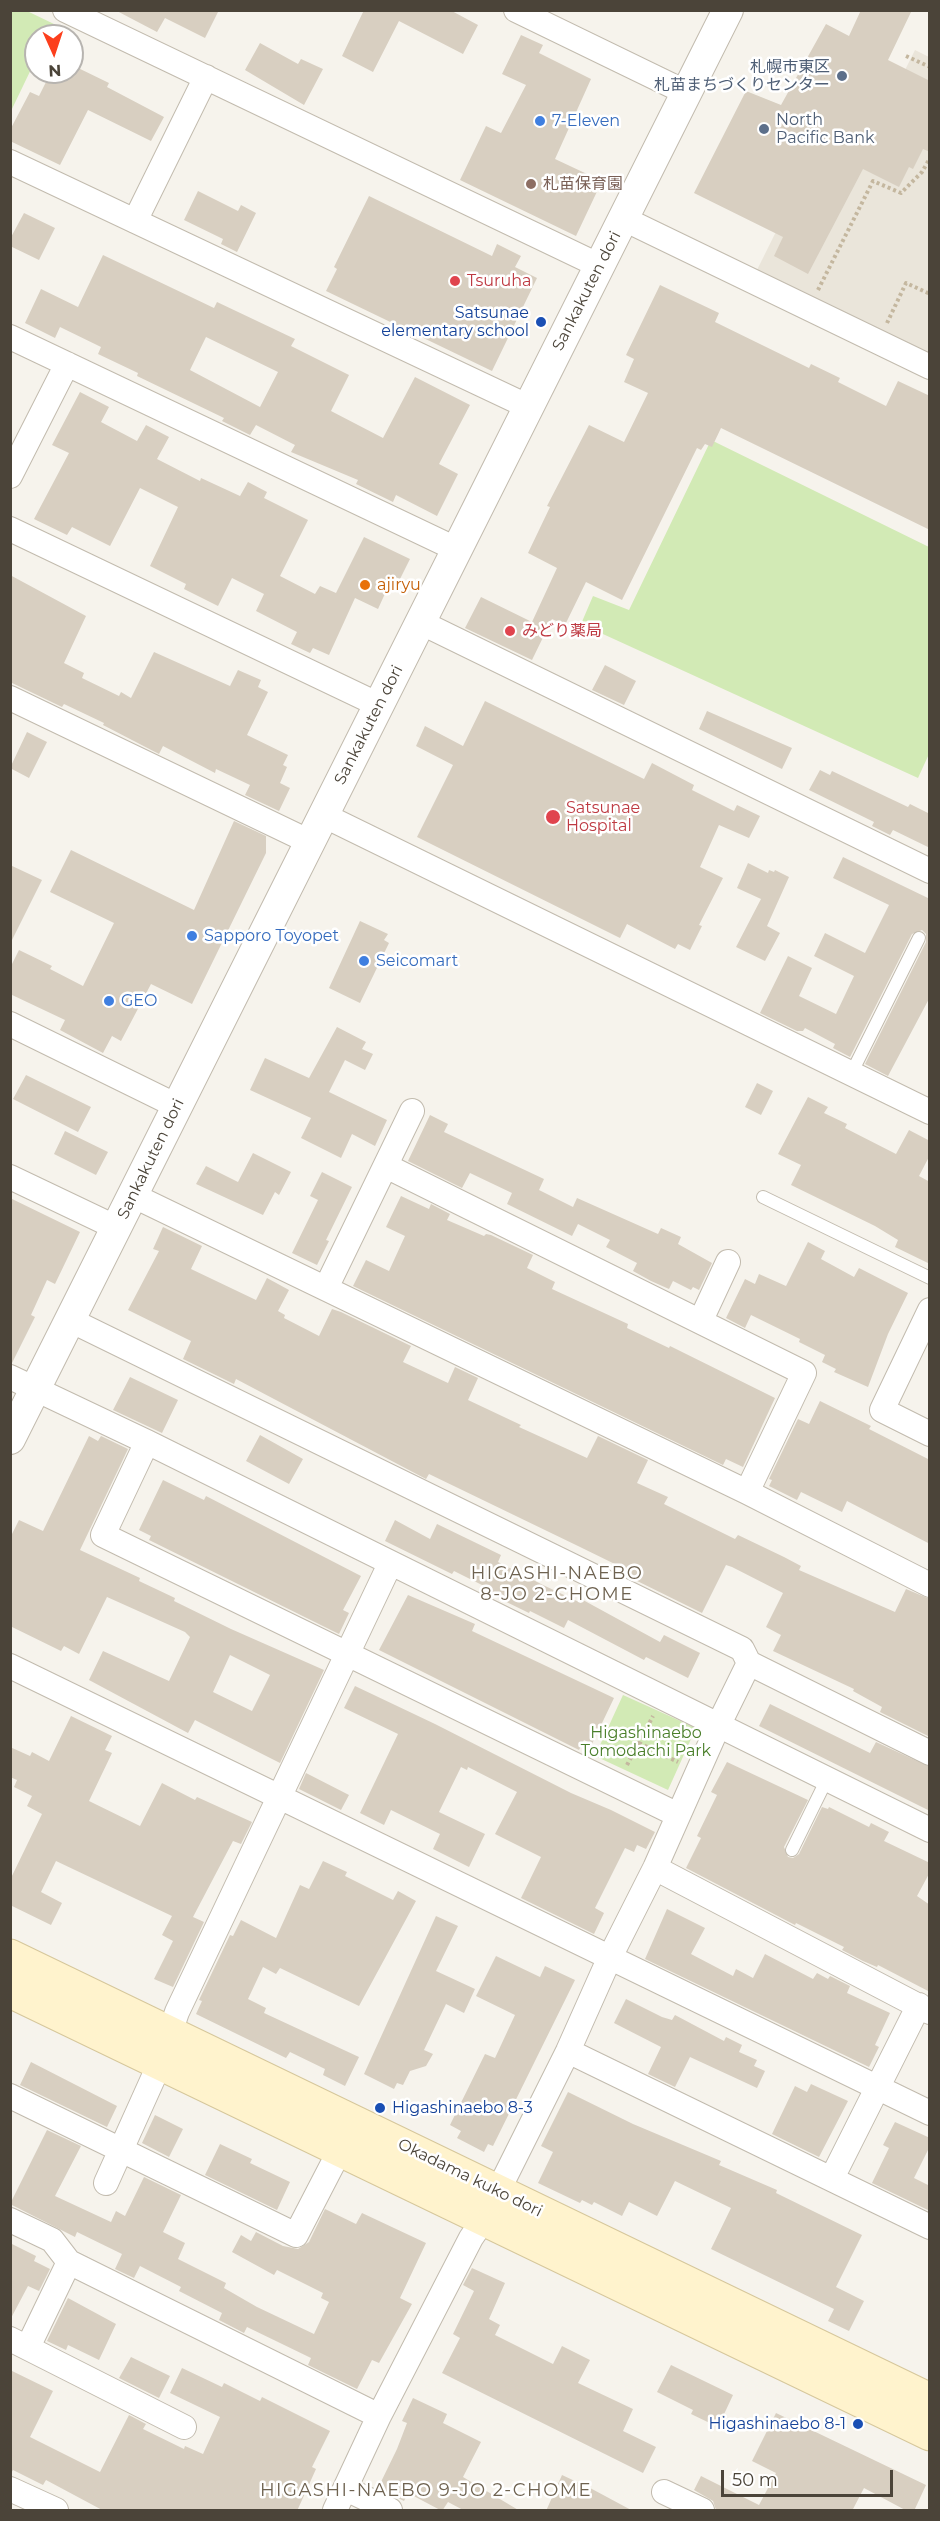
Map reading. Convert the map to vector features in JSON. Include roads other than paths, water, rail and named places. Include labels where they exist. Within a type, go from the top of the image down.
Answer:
[{"type":"main road","name":"Okadama kuko dori","points":[[10,1956],[340,2150],[490,2205],[930,2400]]},
{"type":"main road","name":"Okadama kuko dori","points":[[10,1991],[165,2048],[490,2205],[930,2434]]},
{"type":"street","points":[[65,10],[600,266]]},
{"type":"street","points":[[516,10],[687,93]]},
{"type":"street","name":"Sankakuten dori","points":[[10,1439],[23,1383],[70,1320],[323,815],[422,623],[527,406],[624,219],[728,10]]},
{"type":"street","points":[[135,221],[206,77]]},
{"type":"street","points":[[10,162],[527,406]]},
{"type":"street","points":[[624,219],[930,367]]},
{"type":"street","points":[[10,337],[456,549]]},
{"type":"street","points":[[10,476],[67,364]]},
{"type":"street","points":[[10,529],[379,705]]},
{"type":"street","points":[[422,623],[930,871]]},
{"type":"street","points":[[10,698],[310,842]]},
{"type":"street","points":[[323,815],[930,1112]]},
{"type":"street","points":[[10,1024],[177,1106]]},
{"type":"street","points":[[326,1288],[412,1112]]},
{"type":"street","points":[[386,1166],[804,1373],[747,1492]]},
{"type":"street","points":[[10,1176],[117,1228]]},
{"type":"street","points":[[132,1195],[747,1492],[930,1585]]},
{"type":"street","points":[[700,1320],[728,1262]]},
{"type":"street","points":[[930,1310],[882,1410],[930,1434]]},
{"type":"street","points":[[70,1320],[742,1649],[749,1664],[930,1753]]},
{"type":"street","points":[[23,1383],[147,1442],[930,1830]]},
{"type":"street","points":[[147,1442],[103,1535],[678,1815]]},
{"type":"street","points":[[106,2183],[123,2150],[165,2048],[177,2012],[390,1564]]},
{"type":"street","points":[[390,2511],[341,2500],[379,2416],[568,2051],[749,1664]]},
{"type":"street","points":[[10,1666],[930,2113]]},
{"type":"street","points":[[655,1868],[927,2010],[878,2088],[832,2178]]},
{"type":"street","points":[[568,2051],[930,2227]]},
{"type":"street","points":[[10,2096],[296,2235],[340,2150]]},
{"type":"street","points":[[10,2220],[52,2240],[69,2262],[379,2416]]},
{"type":"street","points":[[69,2262],[19,2343],[184,2427]]},
{"type":"street","points":[[10,2488],[46,2508]]},
{"type":"street","points":[[664,2492],[702,2511]]},
{"type":"lane","points":[[851,1074],[919,938]]},
{"type":"lane","points":[[763,1197],[930,1278]]},
{"type":"lane","points":[[792,1850],[827,1779]]},
{"type":"place","name":"札幌市東区 札苗まちづくりセンター","points":[[842,76]]},
{"type":"place","name":"7-Eleven","points":[[540,121]]},
{"type":"place","name":"North Pacific Bank","points":[[764,129]]},
{"type":"place","name":"札苗保育園","points":[[531,184]]},
{"type":"place","name":"Tsuruha","points":[[455,281]]},
{"type":"place","name":"Satsunae elementary school","points":[[541,322]]},
{"type":"place","name":"ajiryu","points":[[365,585]]},
{"type":"place","name":"みどり薬局","points":[[510,631]]},
{"type":"place","name":"Satsunae Hospital","points":[[553,817]]},
{"type":"place","name":"Sapporo Toyopet","points":[[192,936]]},
{"type":"place","name":"Seicomart","points":[[364,961]]},
{"type":"place","name":"GEO","points":[[109,1001]]},
{"type":"place","name":"Higashinaebo 8-3","points":[[380,2108]]},
{"type":"place","name":"Higashinaebo 8-1","points":[[858,2424]]},
{"type":"district","name":"HIGASHI-NAEBO 8-JO 2-CHOME","points":[[557,1584]]},
{"type":"district","name":"HIGASHI-NAEBO 9-JO 2-CHOME","points":[[426,2491]]},
{"type":"park label","name":"Higashinaebo Tomodachi Park","points":[[646,1742]]}]
